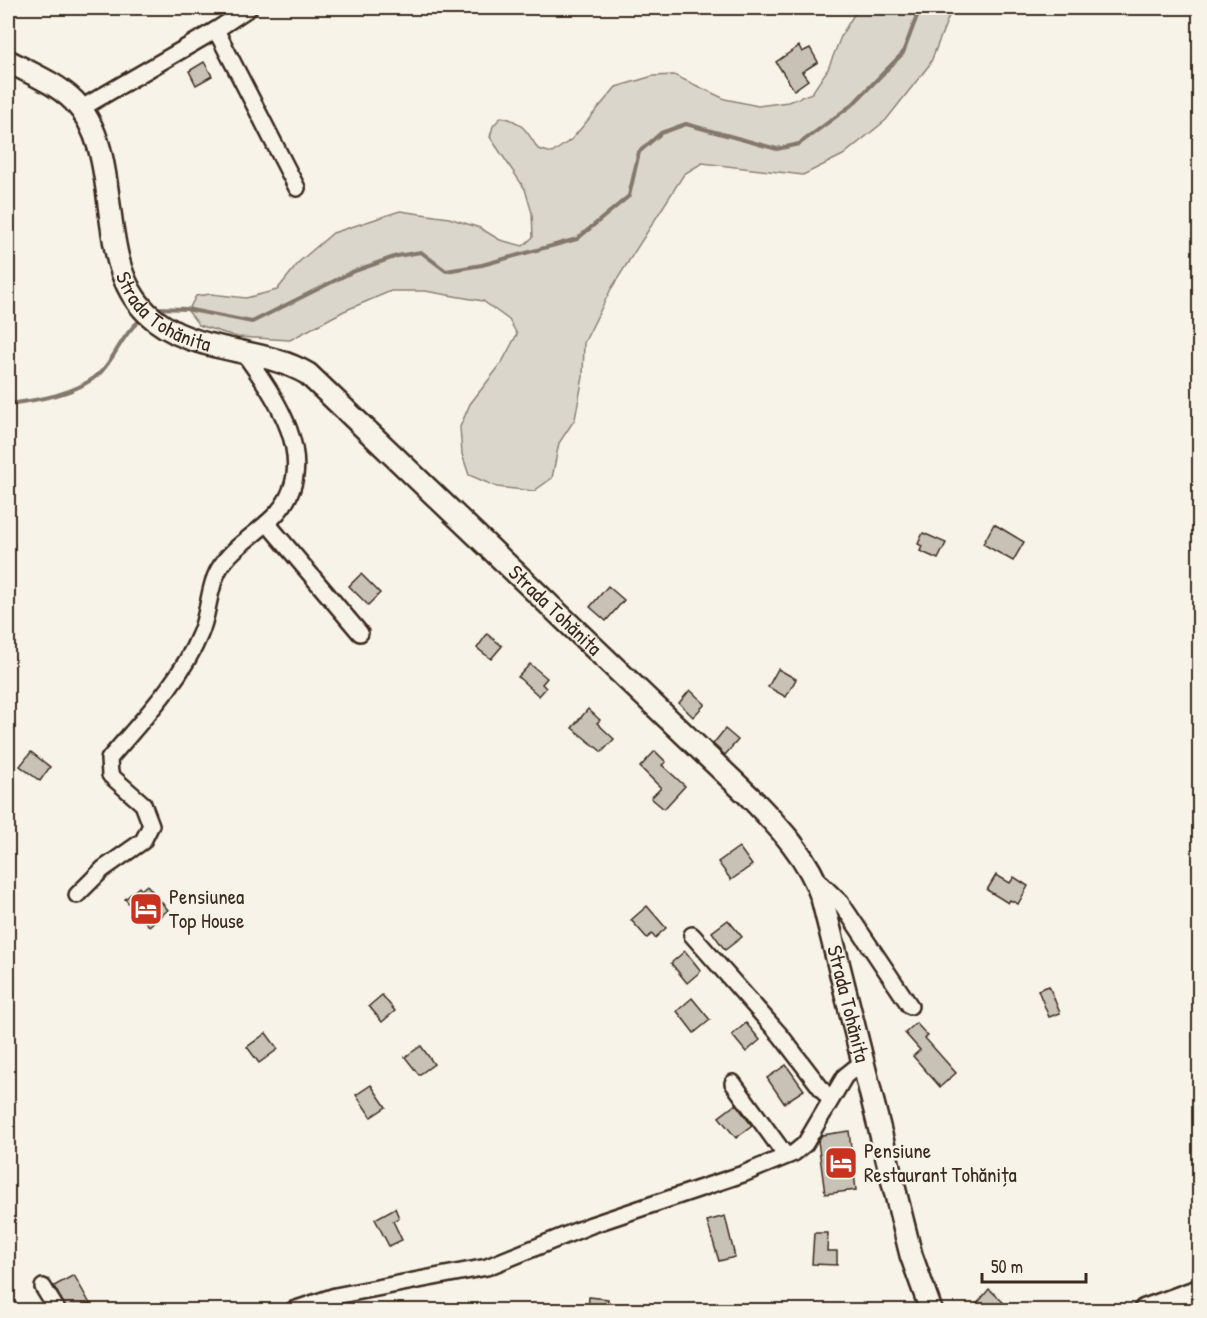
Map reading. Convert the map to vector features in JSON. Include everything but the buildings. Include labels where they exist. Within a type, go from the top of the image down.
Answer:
[{"type":"main road","name":"Strada Tohănița","points":[[8,61],[54,85],[80,109],[94,134],[122,272],[136,301],[147,313],[174,332],[293,365],[324,387],[758,805],[797,850],[815,878],[865,1066],[911,1255],[931,1311]]},
{"type":"main road","points":[[1145,1311],[1200,1290]]},
{"type":"street","points":[[80,109],[216,30],[249,8]]},
{"type":"street","points":[[216,30],[297,188]]},
{"type":"street","points":[[77,895],[103,869],[142,841],[151,825],[143,804],[110,775],[109,759],[188,659],[201,634],[218,570],[227,558],[278,513],[292,490],[295,477],[295,453],[285,418],[271,391],[243,352]]},
{"type":"street","points":[[267,523],[360,633]]},
{"type":"street","points":[[815,878],[842,903],[910,1006]]},
{"type":"street","points":[[692,935],[781,1036],[830,1100]]},
{"type":"street","points":[[293,1311],[335,1296],[487,1266],[591,1225],[744,1174],[786,1156],[805,1144],[830,1100],[850,1071],[865,1066]]},
{"type":"street","points":[[733,1083],[786,1156]]},
{"type":"street","points":[[43,1287],[57,1311]]},
{"type":"shaded area","points":[[858,8],[952,8],[930,64],[886,120],[843,155],[803,175],[702,163],[684,174],[611,289],[584,343],[583,377],[575,419],[559,443],[552,478],[534,491],[497,487],[469,475],[462,454],[460,427],[470,404],[501,364],[517,334],[509,320],[483,301],[425,291],[391,291],[344,311],[290,340],[237,337],[199,325],[188,311],[196,296],[211,294],[246,298],[277,290],[300,261],[333,233],[400,211],[449,218],[480,228],[500,240],[523,246],[533,237],[532,213],[525,189],[490,137],[493,126],[501,117],[519,124],[538,149],[552,153],[572,139],[616,87],[653,76],[674,75],[725,99],[758,106],[788,102],[812,93],[828,69],[842,34]]},
{"type":"waterway","points":[[156,308],[186,309],[252,322],[352,272],[397,256],[421,252],[446,271],[482,265],[577,239],[629,196],[639,152],[661,133],[686,124],[777,149],[799,144],[853,104],[903,53],[920,8]]},
{"type":"waterway","points":[[8,404],[68,392],[89,381],[105,368],[127,334],[138,322]]},
{"type":"waterway","points":[[1195,1134],[1200,1130]]},
{"type":"place","name":"Pensiunea Top House","points":[[146,909]]},
{"type":"place","name":"Pensiune Restaurant Tohănița","points":[[841,1163]]}]
